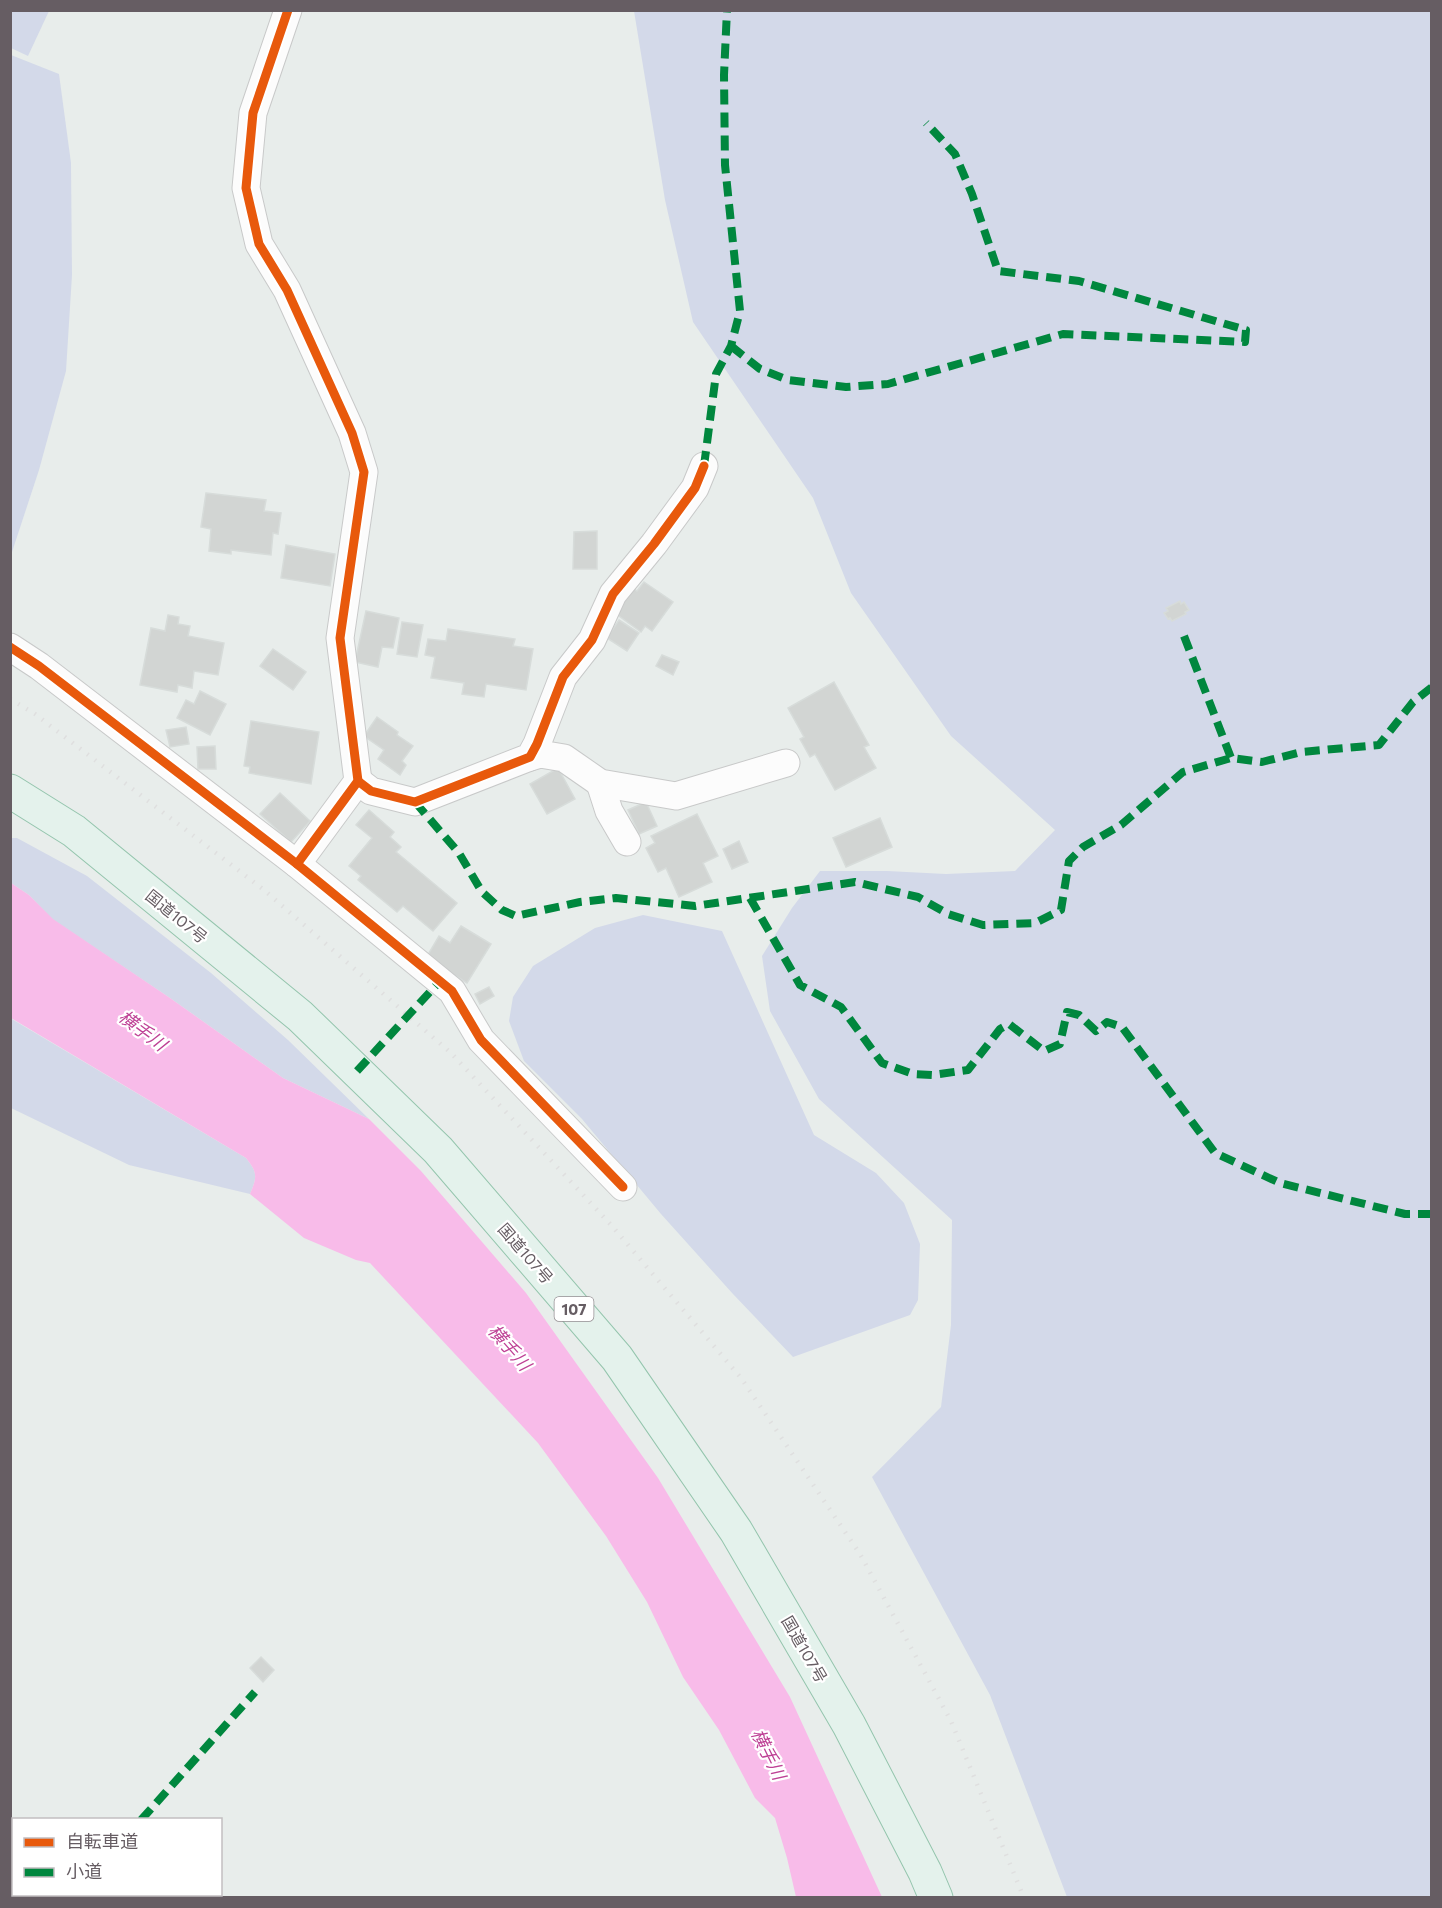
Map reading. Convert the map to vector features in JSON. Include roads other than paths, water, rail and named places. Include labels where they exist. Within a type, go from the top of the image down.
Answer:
[{"type":"highway","name":"国道107号","points":[[10,791],[74,831],[300,1016],[438,1150],[617,1358],[736,1531],[849,1725],[925,1872],[936,1898]]},
{"type":"street","points":[[288,10],[253,113],[246,188],[259,244],[287,290],[352,433],[364,472],[340,638],[358,781],[297,864]]},
{"type":"street","points":[[530,757],[563,677],[592,640],[613,594],[654,544],[695,488],[704,466]]},
{"type":"street","points":[[10,647],[39,666],[297,864],[452,991],[481,1040],[623,1187]]},
{"type":"street","points":[[358,781],[371,791],[415,802],[540,754],[564,758],[600,783],[676,796],[786,763]]},
{"type":"street","points":[[600,783],[609,812],[627,842]]},
{"type":"water","name":"横手川","points":[[11,883],[29,895],[53,919],[283,1078],[369,1119],[421,1171],[526,1293],[658,1478],[790,1697],[882,1897],[796,1897],[775,1818],[755,1798],[719,1730],[683,1677],[647,1602],[606,1536],[538,1443],[370,1263],[356,1260],[304,1238],[250,1194],[255,1175],[246,1158],[11,1018]]},
{"type":"railway","points":[[10,699],[35,714],[264,890],[451,1053],[612,1226],[741,1378],[860,1554],[951,1721],[1024,1898]]}]
